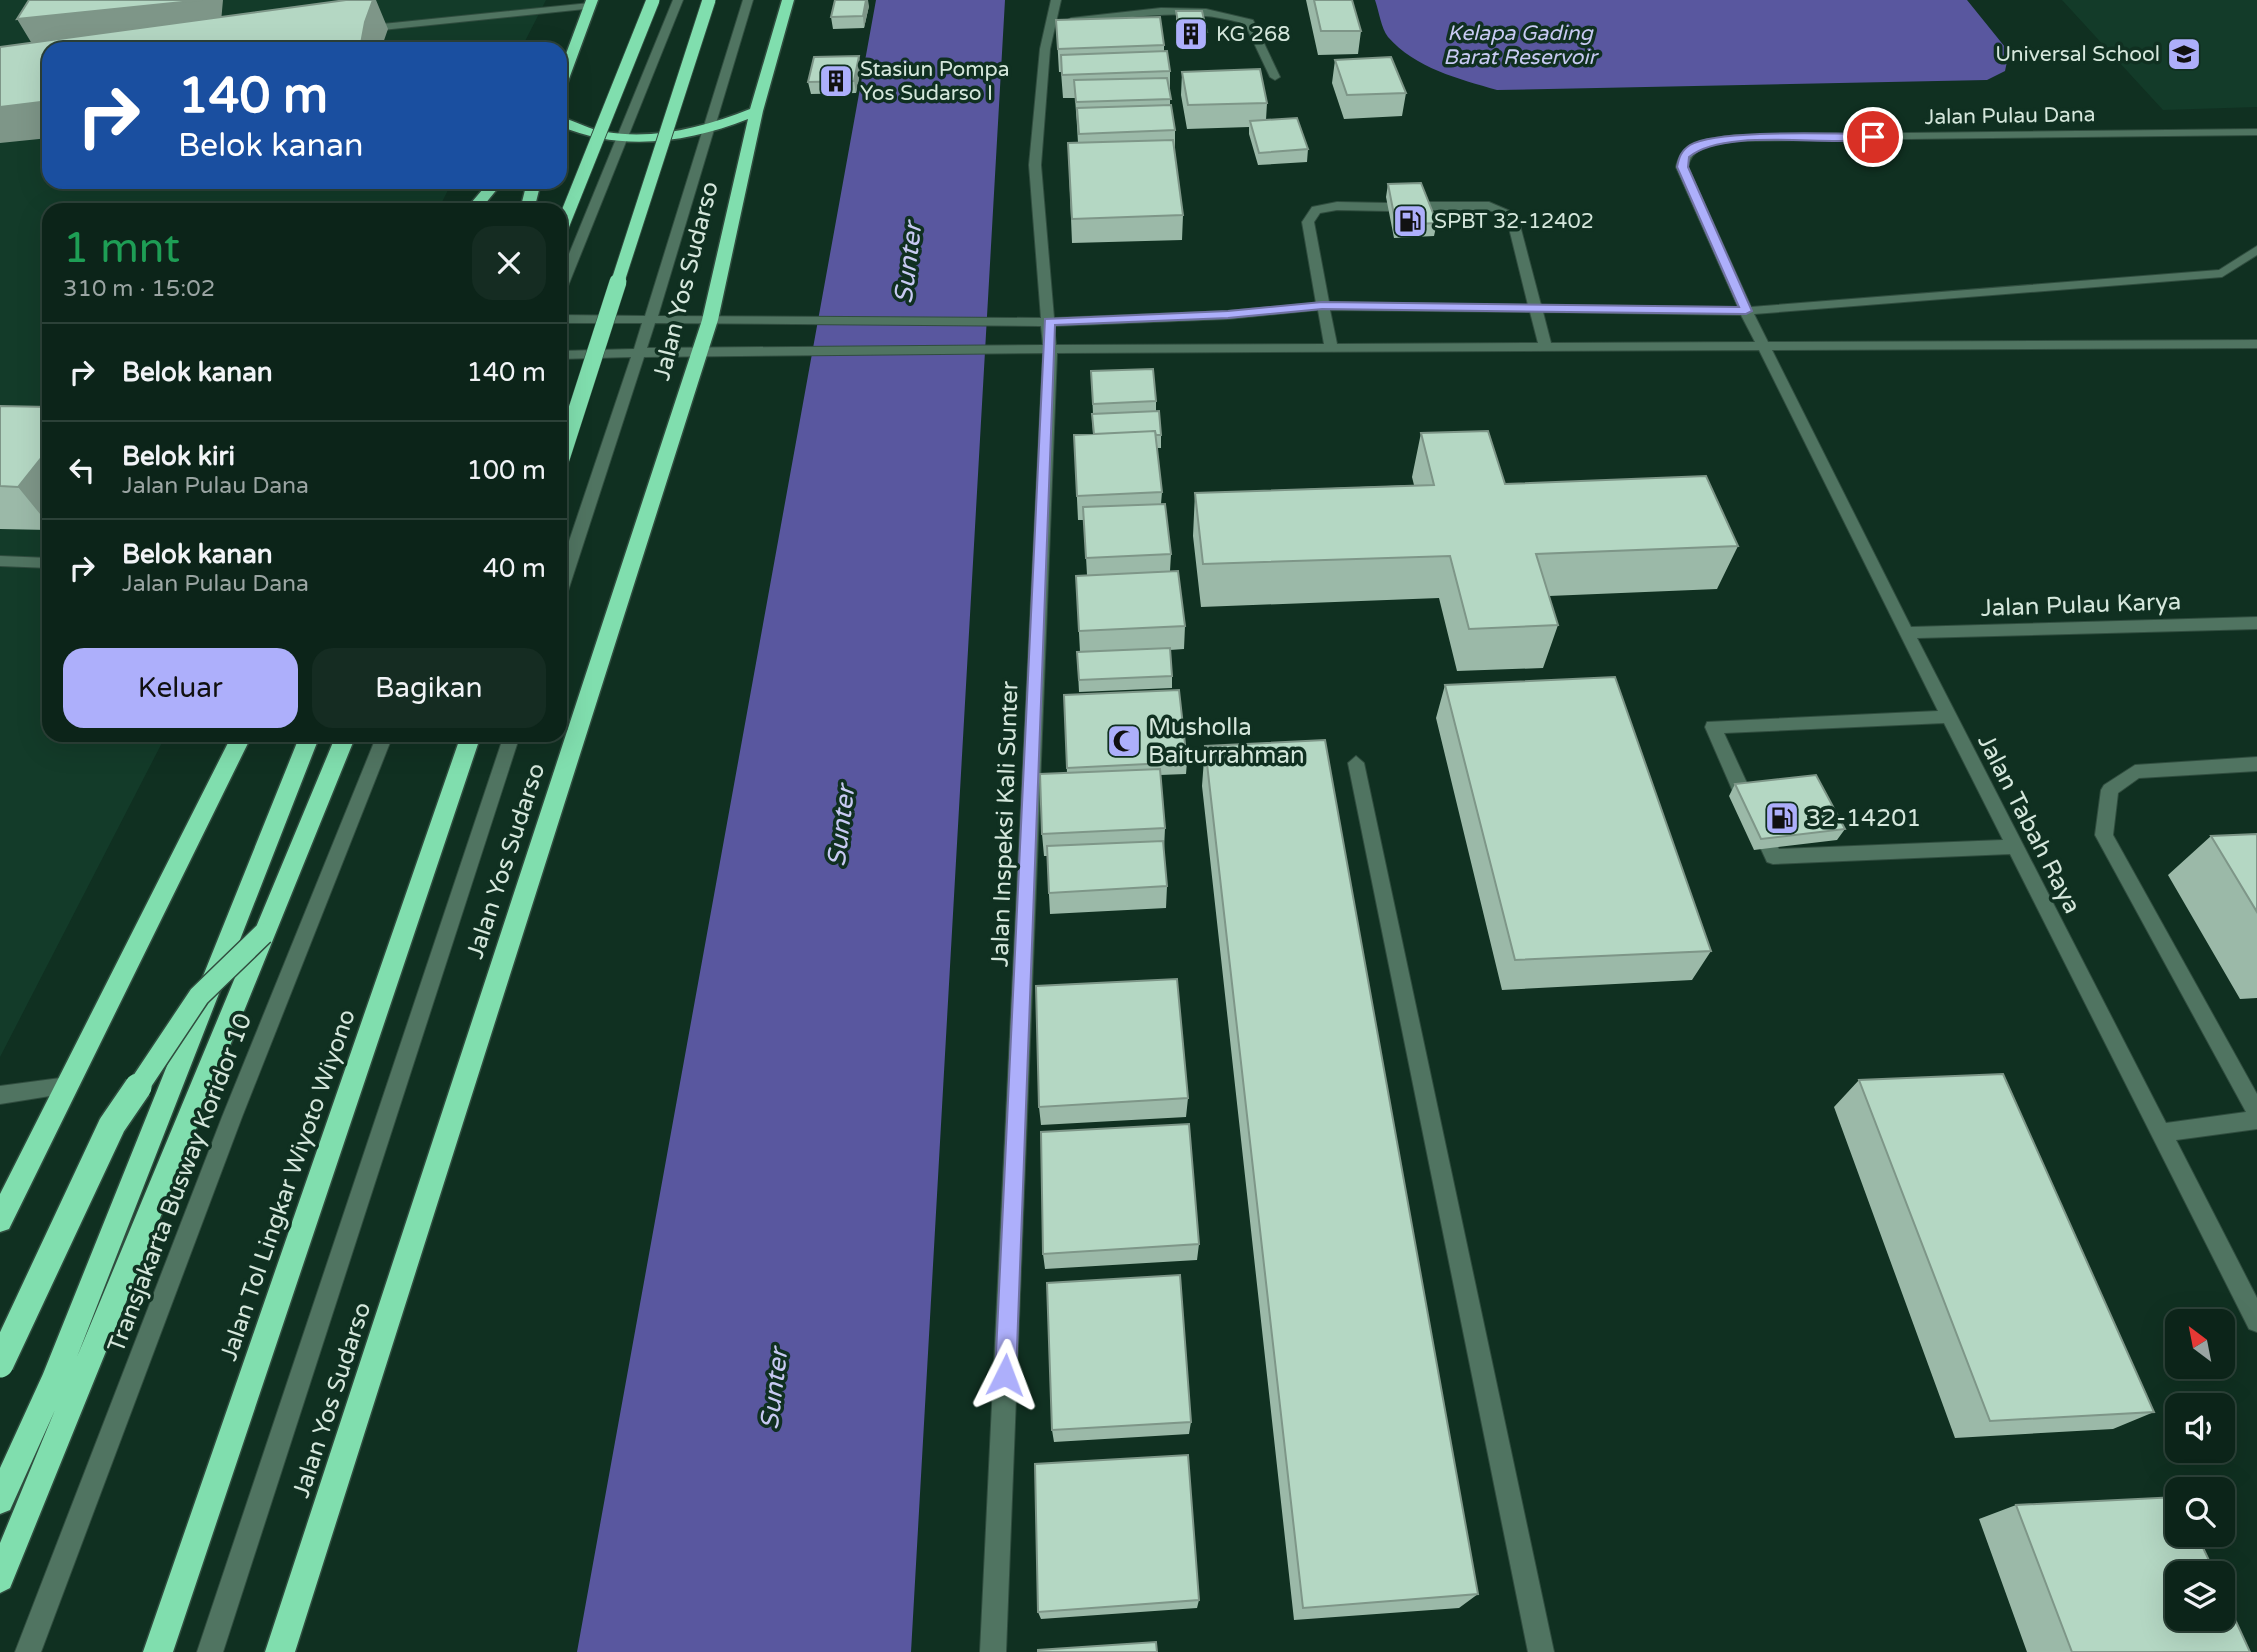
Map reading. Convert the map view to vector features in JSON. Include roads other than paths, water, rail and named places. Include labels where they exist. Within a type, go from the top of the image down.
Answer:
[{"type":"highway","points":[[567,215],[653,0]]},
{"type":"highway","points":[[567,439],[709,0]]},
{"type":"highway","name":"Jalan Yos Sudarso","points":[[281,1652],[710,320],[756,111],[788,0]]},
{"type":"highway","points":[[567,68],[591,3]]},
{"type":"highway","points":[[567,124],[581,130],[624,137],[665,137],[706,130],[756,111]]},
{"type":"highway","points":[[478,203],[490,189]]},
{"type":"highway","points":[[0,1220],[239,742]]},
{"type":"highway","points":[[0,1500],[54,1382],[307,742]]},
{"type":"highway","points":[[0,1578],[343,742]]},
{"type":"highway","name":"Jalan Tol Lingkar Wiyoto Wiyono","points":[[158,1652],[469,742]]},
{"type":"highway","points":[[0,1364],[112,1125],[199,996],[263,934]]},
{"type":"street","points":[[567,274],[678,0]]},
{"type":"street","points":[[567,569],[650,320],[748,0]]},
{"type":"street","name":"Jalan Inspeksi Kali Sunter","points":[[993,1652],[1050,352],[1035,165],[1050,23],[1056,0]]},
{"type":"street","points":[[349,30],[591,3]]},
{"type":"street","points":[[1050,23],[1204,10],[1231,14],[1249,22],[1275,77]]},
{"type":"street","name":"Jalan Pulau Dana","points":[[1746,311],[1682,167],[1684,156],[1695,146],[1735,138],[2257,132]]},
{"type":"street","points":[[1331,349],[1308,222],[1316,210],[1337,206],[1388,207]]},
{"type":"street","points":[[1424,206],[1489,206],[1511,214],[1546,348]]},
{"type":"street","points":[[567,319],[1049,322],[1228,315],[1322,306],[1746,311],[2222,273],[2257,250]]},
{"type":"street","name":"Jalan Tabah Raya","points":[[1746,311],[1906,633],[1941,718],[2006,847],[2257,1321]]},
{"type":"street","points":[[567,355],[781,350],[1050,352],[2257,344]]},
{"type":"street","points":[[0,561],[42,562]]},
{"type":"street","name":"Jalan Pulau Karya","points":[[1906,633],[2257,623]]},
{"type":"street","points":[[1743,794],[1713,727],[1941,718]]},
{"type":"street","name":"Transjakarta Busway Koridor 10","points":[[28,1652],[232,1117],[382,742]]},
{"type":"street","points":[[210,1652],[510,742]]},
{"type":"street","points":[[1356,763],[1541,1652]]},
{"type":"street","points":[[2257,764],[2135,772],[2110,790],[2104,835],[2257,1113]]},
{"type":"street","points":[[1770,849],[1773,857],[2006,847]]},
{"type":"street","points":[[0,1095],[68,1086]]},
{"type":"street","points":[[2159,1133],[2257,1119]]},
{"type":"water","name":"Sunter","points":[[876,0],[1005,0],[911,1652],[577,1652]]},
{"type":"water","name":"Kelapa Gading Barat Reservoir","points":[[1375,0],[1967,0],[2009,52],[2005,71],[1987,80],[1497,90],[1438,71],[1411,57],[1388,37]]},
{"type":"place","name":"KG 268","points":[[1191,34]]},
{"type":"place","name":"Universal School","points":[[2184,54]]},
{"type":"place","name":"Stasiun Pompa Yos Sudarso I","points":[[836,81]]},
{"type":"place","name":"SPBT 32-12402","points":[[1410,221]]},
{"type":"place","name":"Musholla Baiturrahman","points":[[1124,741]]},
{"type":"place","name":"32-14201","points":[[1782,818]]}]
